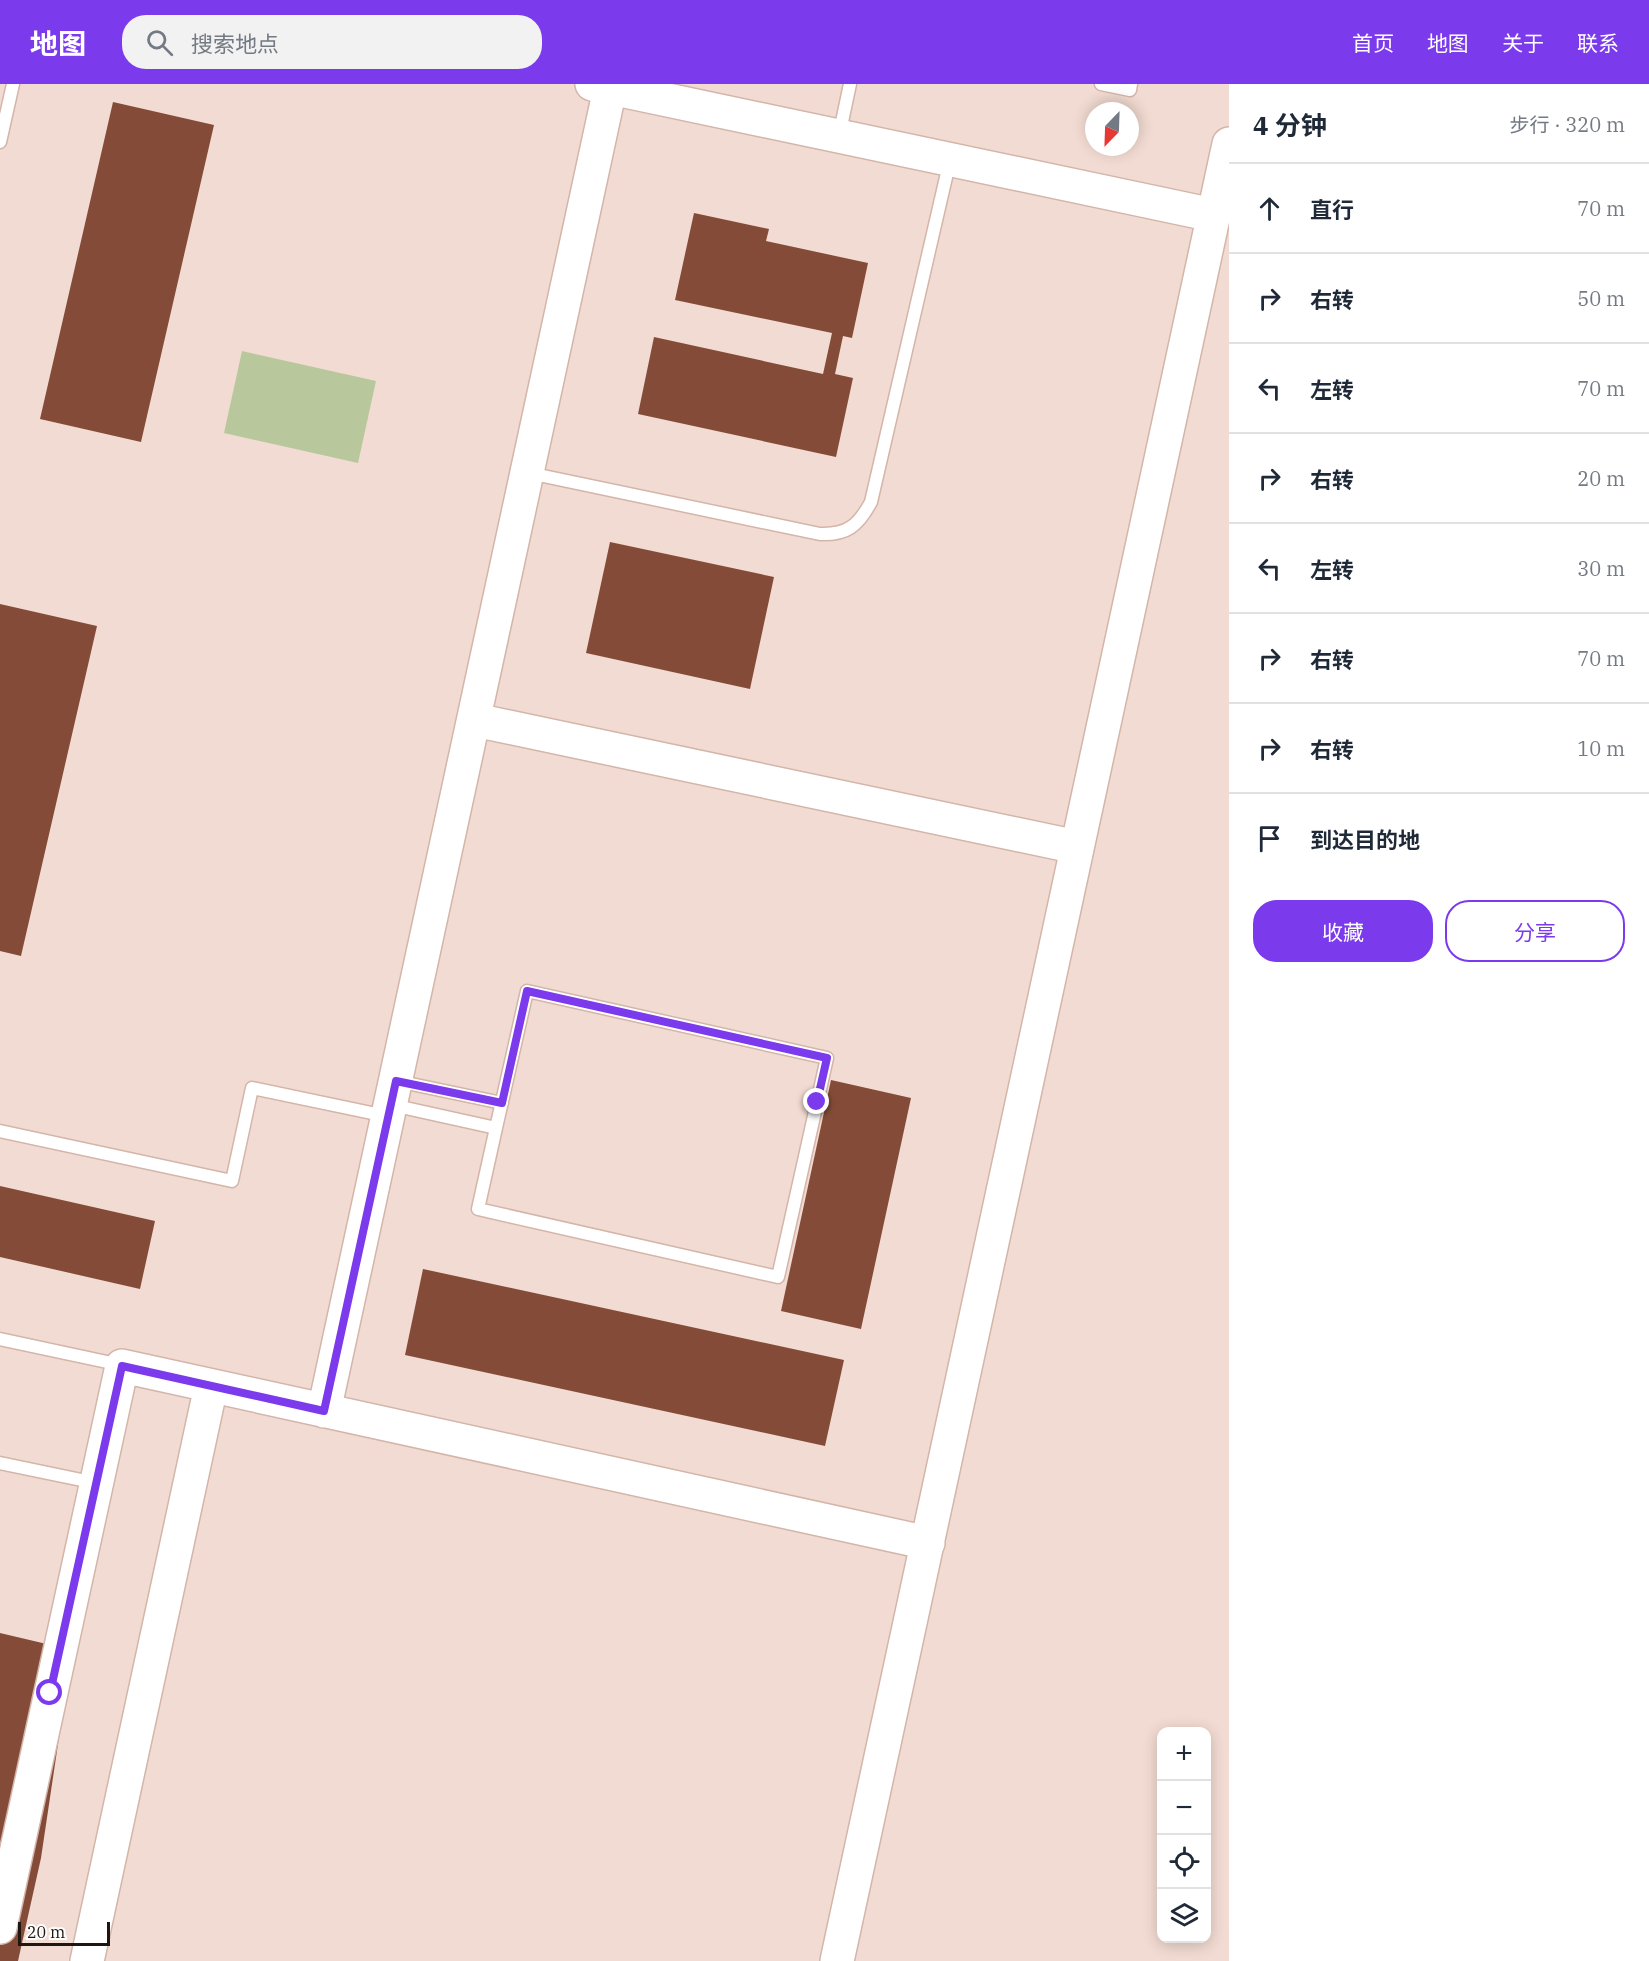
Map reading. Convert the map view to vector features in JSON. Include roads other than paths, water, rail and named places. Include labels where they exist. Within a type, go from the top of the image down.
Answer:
[{"type":"street","points":[[324,1411],[528,472],[604,85],[1213,214]]},
{"type":"street","points":[[837,1961],[1229,144]]},
{"type":"street","points":[[475,720],[1077,847]]},
{"type":"street","points":[[0,1927],[122,1366],[928,1543]]},
{"type":"street","points":[[87,1961],[211,1386]]},
{"type":"lane","points":[[0,142],[13,84]]},
{"type":"lane","points":[[839,136],[850,84]]},
{"type":"lane","points":[[1101,84],[1130,90],[1131,84]]},
{"type":"lane","points":[[528,472],[820,534],[836,535],[852,527],[863,516],[871,501],[950,159]]},
{"type":"lane","points":[[527,991],[827,1058],[778,1277],[478,1209],[496,1128],[527,991]]},
{"type":"lane","points":[[0,1131],[232,1181],[252,1088],[392,1101],[502,1103]]},
{"type":"lane","points":[[392,1101],[496,1128]]},
{"type":"lane","points":[[0,1338],[122,1366]]},
{"type":"lane","points":[[0,1463],[96,1483]]}]
